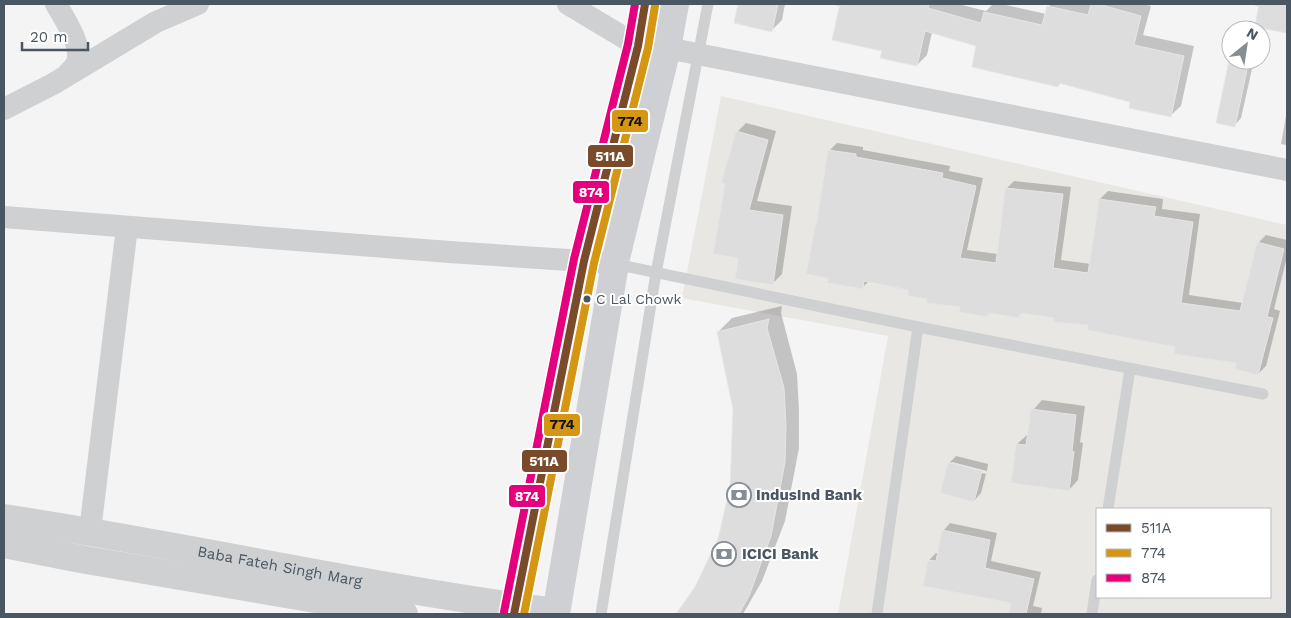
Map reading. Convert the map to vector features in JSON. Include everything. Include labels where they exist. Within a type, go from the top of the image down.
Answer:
[{"type":"main road","points":[[515,610],[584,261],[638,46],[645,4]]},
{"type":"main road","points":[[556,613],[615,264],[667,48],[675,4]]},
{"type":"street","points":[[56,4],[73,36],[78,50],[76,65],[67,74]]},
{"type":"street","points":[[4,109],[53,84],[156,22],[198,4]]},
{"type":"street","points":[[568,4],[638,46]]},
{"type":"street","points":[[667,48],[1287,170]]},
{"type":"street","points":[[4,217],[615,264]]},
{"type":"street","points":[[90,531],[126,227]]},
{"type":"street","name":"Baba Fateh Singh Marg","points":[[4,518],[90,531],[476,608],[556,613]]},
{"type":"street","name":"Baba Fateh Singh Marg","points":[[4,544],[404,614]]},
{"type":"lane","points":[[602,614],[656,273],[708,4]]},
{"type":"lane","points":[[615,264],[918,327],[1263,394]]},
{"type":"lane","points":[[877,614],[918,327]]},
{"type":"lane","points":[[1108,508],[1130,368]]},
{"type":"lane","points":[[1092,614],[1096,587]]},
{"type":"shaded area","points":[[721,96],[1287,225],[1287,614],[838,614],[888,336],[682,298]]},
{"type":"building","points":[[738,4],[778,4],[772,32],[734,23]]},
{"type":"building","points":[[840,4],[929,4],[928,8],[981,23],[984,12],[1042,25],[1047,6],[1088,15],[1091,4],[1098,4],[1141,16],[1134,45],[1184,56],[1171,117],[1129,108],[1130,102],[1059,83],[1058,87],[972,67],[976,46],[925,31],[917,66],[880,58],[882,51],[832,40]]},
{"type":"building","points":[[1259,4],[1287,4],[1287,33],[1271,30],[1271,20],[1256,20]]},
{"type":"building","points":[[1227,70],[1247,70],[1235,127],[1216,123]]},
{"type":"building","points":[[736,131],[768,140],[749,210],[783,215],[773,285],[735,279],[738,258],[713,254],[725,184],[721,183]]},
{"type":"building","points":[[828,150],[856,154],[856,157],[943,173],[942,178],[976,186],[960,258],[996,263],[1005,188],[1063,194],[1053,268],[1088,273],[1099,199],[1156,207],[1154,216],[1193,222],[1181,303],[1240,311],[1257,242],[1284,249],[1267,317],[1273,318],[1258,375],[1235,369],[1236,363],[1174,354],[1175,347],[1087,330],[1088,325],[1054,322],[1054,318],[1020,313],[1019,318],[988,313],[988,317],[959,312],[960,307],[926,303],[927,299],[908,296],[908,290],[864,281],[863,289],[827,283],[828,278],[806,274]]},
{"type":"building","points":[[769,319],[767,328],[784,388],[786,425],[785,462],[771,536],[749,596],[739,614],[676,614],[695,587],[718,539],[730,488],[733,409],[717,332]]},
{"type":"building","points":[[1031,409],[1076,415],[1069,491],[1011,483],[1016,444],[1026,445]]},
{"type":"building","points":[[948,462],[982,471],[974,502],[940,493]]},
{"type":"building","points":[[942,530],[990,540],[985,568],[1034,579],[1026,614],[1009,614],[1011,603],[923,586],[928,560],[936,561]]},
{"type":"transit line","name":"874","points":[[504,612],[574,259],[628,44],[635,4]]},
{"type":"transit line","name":"511A","points":[[514,614],[584,261],[638,46],[645,4]]},
{"type":"transit line","name":"774","points":[[524,614],[594,263],[648,48],[655,6]]},
{"type":"place","name":"C Lal Chowk","points":[[587,299]]},
{"type":"place","name":"IndusInd Bank","points":[[739,495]]},
{"type":"place","name":"ICICI Bank","points":[[724,554]]}]
